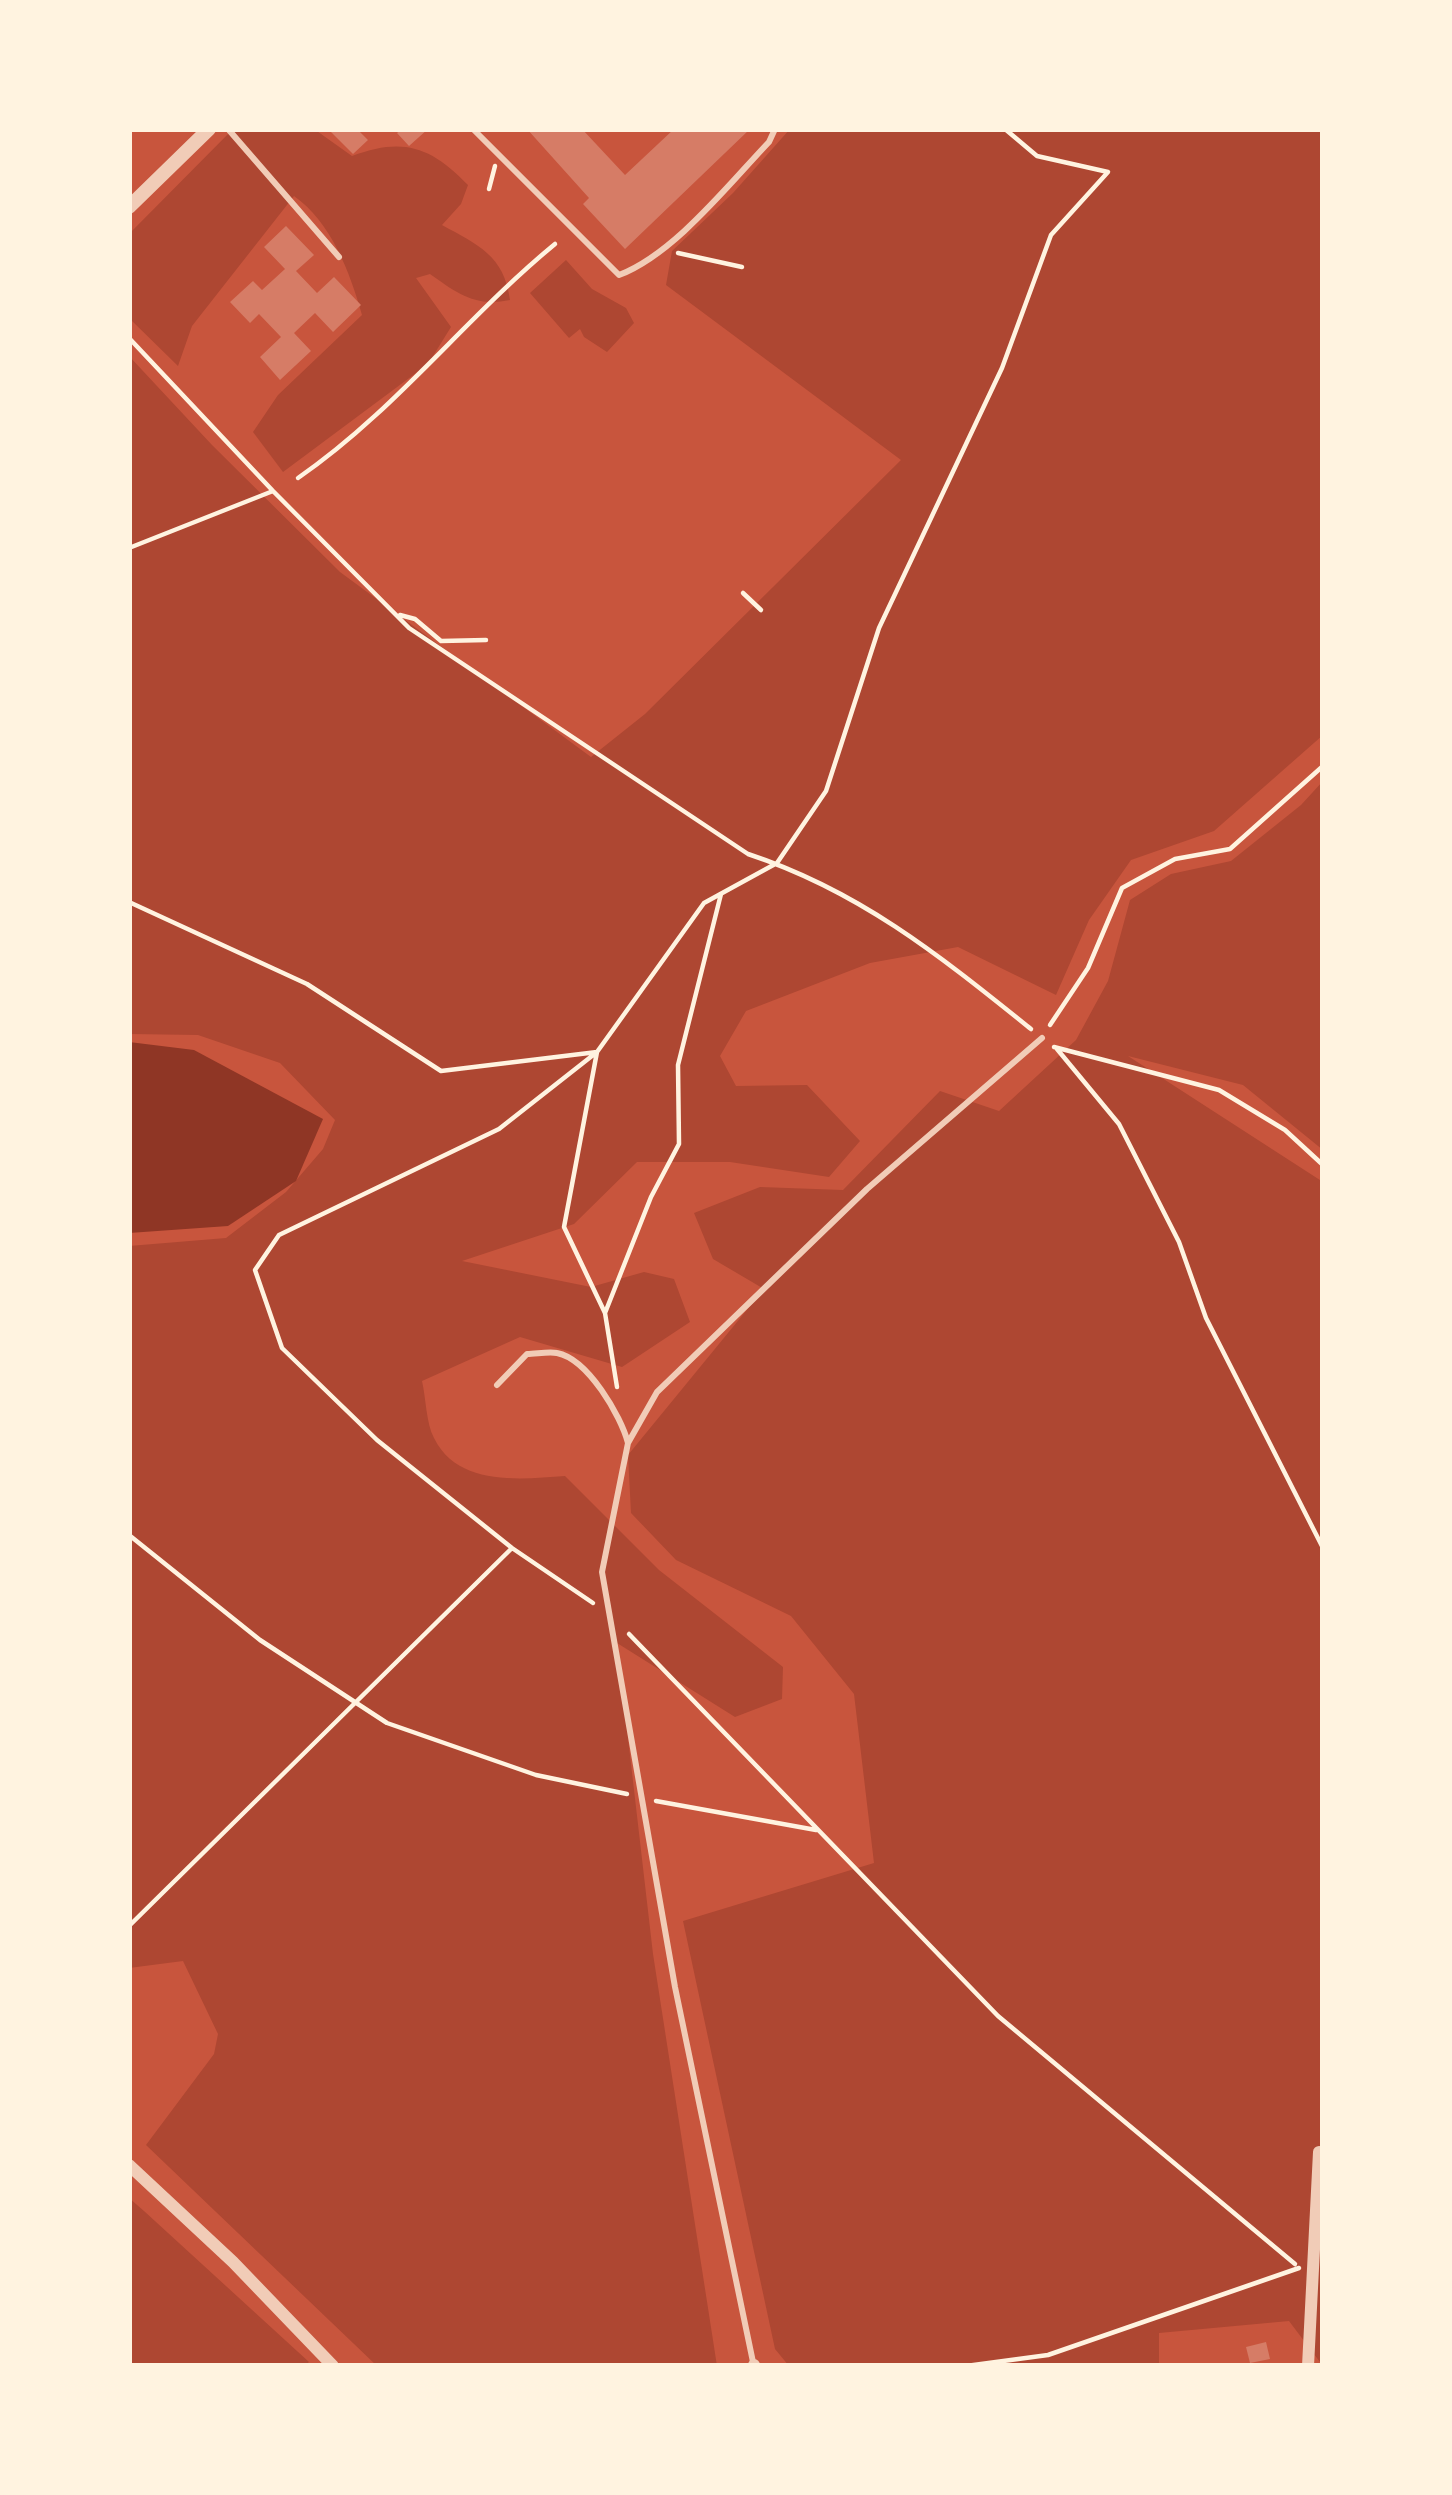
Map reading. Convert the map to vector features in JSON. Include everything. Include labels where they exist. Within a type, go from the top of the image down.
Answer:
[{"type":"street","points":[[129,207],[209,129]]},
{"type":"street","points":[[1308,2366],[1319,2152]]},
{"type":"street","points":[[129,2165],[233,2262],[333,2366]]},
{"type":"lane","points":[[228,129],[339,257]]},
{"type":"lane","points":[[472,129],[619,275],[641,266],[708,206],[769,142],[775,129]]},
{"type":"lane","points":[[754,2366],[675,1988],[602,1572],[628,1443],[657,1392],[672,1377],[867,1189],[1042,1037]]},
{"type":"lane","points":[[496,1385],[527,1354],[559,1352],[582,1368],[622,1418],[628,1443]]},
{"type":"path","points":[[966,2366],[1048,2355],[1300,2267],[998,2016],[610,1614],[512,1548],[376,1440],[282,1348],[255,1270],[279,1234],[499,1129],[597,1052],[704,903],[777,863],[826,791],[879,628],[1002,368],[1051,235],[1108,172],[1037,156],[1005,129]]},
{"type":"path","points":[[489,190],[496,155]]},
{"type":"path","points":[[298,478],[399,392],[555,244]]},
{"type":"path","points":[[660,249],[742,267]]},
{"type":"path","points":[[129,338],[409,628],[748,854],[802,872],[914,936],[1057,1049],[1119,1124],[1179,1242],[1205,1318],[1323,1548]]},
{"type":"path","points":[[129,548],[273,491]]},
{"type":"path","points":[[743,593],[761,610]]},
{"type":"path","points":[[394,613],[415,620],[441,641],[486,640]]},
{"type":"path","points":[[1042,1037],[1088,968],[1122,888],[1175,859],[1230,849],[1323,766]]},
{"type":"path","points":[[605,1313],[651,1197],[679,1144],[678,1065],[721,894]]},
{"type":"path","points":[[129,902],[307,984],[441,1071],[597,1052]]},
{"type":"path","points":[[1057,1049],[1219,1090],[1285,1130],[1323,1165]]},
{"type":"path","points":[[597,1052],[564,1227],[605,1313],[622,1418]]},
{"type":"path","points":[[129,1535],[260,1640],[387,1723],[536,1775],[818,1830]]},
{"type":"path","points":[[129,1926],[512,1548]]},
{"type":"shaded area","points":[[233,129],[314,129],[352,156],[401,147],[441,161],[468,185],[461,204],[442,225],[487,253],[502,272],[510,300],[477,300],[430,274],[416,278],[451,327],[428,364],[283,472],[253,432],[278,395],[362,315],[337,249],[307,207],[294,196],[192,326],[178,366],[129,318],[129,234]]},
{"type":"shaded area","points":[[790,129],[1323,129],[1323,735],[1214,831],[1131,860],[1089,920],[1056,995],[958,947],[870,963],[746,1011],[720,1056],[736,1086],[807,1085],[860,1141],[829,1177],[730,1162],[637,1162],[574,1224],[462,1261],[591,1287],[644,1272],[674,1279],[690,1322],[622,1367],[520,1337],[422,1381],[429,1425],[445,1454],[474,1472],[511,1478],[565,1476],[659,1570],[783,1667],[782,1699],[735,1717],[617,1643],[653,1954],[717,2366],[377,2366],[146,2145],[214,2054],[218,2034],[183,1961],[129,1968],[129,1246],[226,1238],[286,1192],[323,1149],[335,1120],[280,1063],[198,1035],[129,1034],[129,356],[340,572],[591,757],[645,714],[901,460],[666,285],[672,251]]},
{"type":"shaded area","points":[[566,260],[592,289],[626,308],[634,323],[607,352],[580,329],[569,338],[530,293]]},
{"type":"shaded area","points":[[1323,781],[1323,1150],[1243,1085],[1128,1056],[1323,1182],[1323,2366],[1289,2321],[1159,2333],[1159,2366],[789,2366],[775,2349],[683,1921],[874,1863],[854,1694],[791,1616],[676,1560],[631,1513],[628,1455],[764,1289],[713,1259],[694,1213],[760,1187],[843,1190],[940,1091],[999,1111],[1076,1040],[1108,981],[1130,900],[1171,874],[1231,861],[1301,805]]},
{"type":"shaded area","points":[[129,1042],[194,1050],[323,1119],[296,1181],[228,1226],[129,1233]]},
{"type":"shaded area","points":[[129,2198],[309,2362],[304,2366],[129,2366]]},
{"type":"building","points":[[328,129],[357,129],[368,140],[353,154]]},
{"type":"building","points":[[428,129],[409,146],[397,133]]},
{"type":"building","points":[[527,129],[582,129],[625,175],[674,129],[750,129],[625,249],[583,204],[589,198]]},
{"type":"building","points":[[286,226],[314,255],[296,271],[317,293],[334,277],[361,305],[333,332],[315,313],[294,333],[311,351],[280,380],[260,357],[281,337],[259,314],[250,323],[230,302],[253,281],[262,290],[285,269],[264,247]]},
{"type":"building","points":[[1266,2342],[1270,2359],[1250,2363],[1246,2347]]}]
